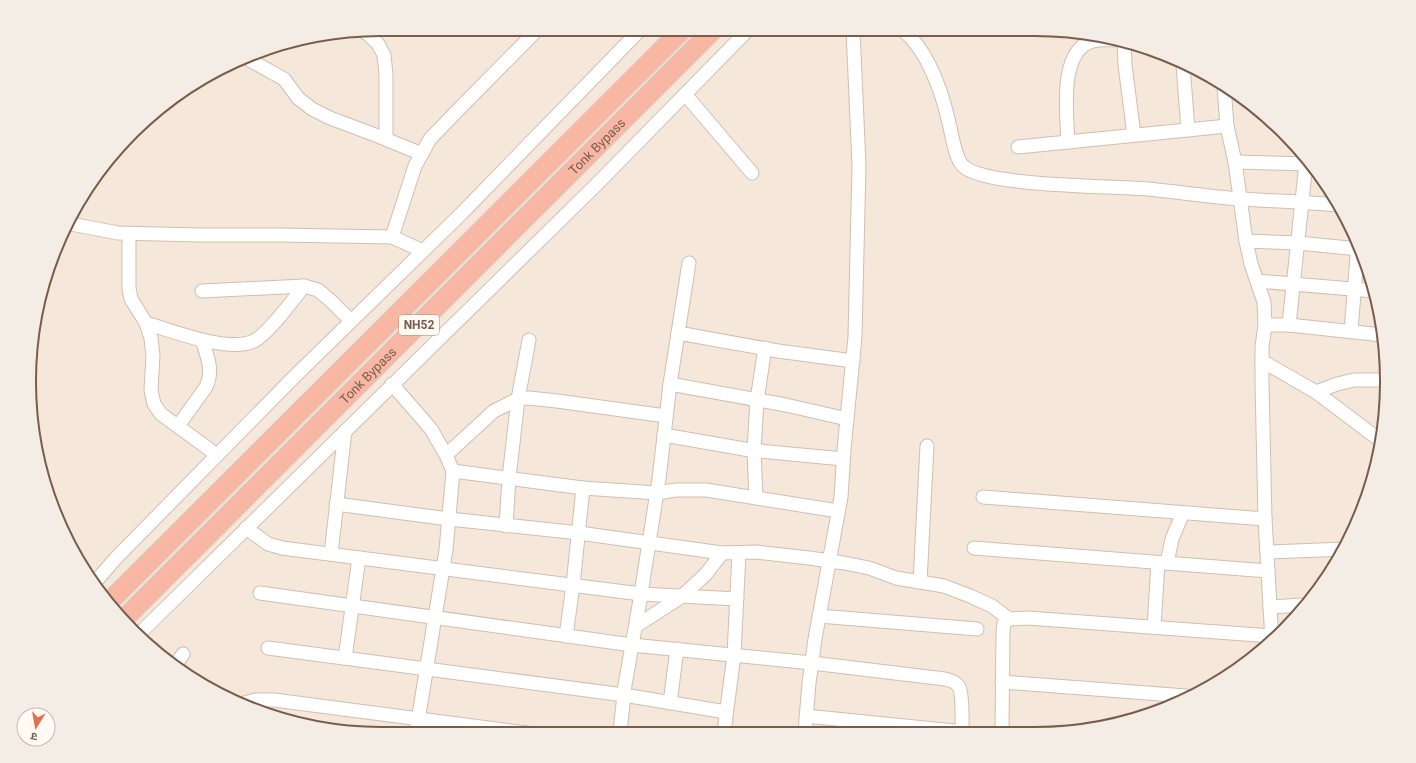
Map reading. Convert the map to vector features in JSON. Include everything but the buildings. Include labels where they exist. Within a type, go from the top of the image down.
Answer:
[{"type":"highway","name":"NH52","points":[[113,598],[676,36]]},
{"type":"highway","name":"Tonk Bypass","points":[[128,615],[707,36]]},
{"type":"street","points":[[370,36],[378,44],[384,54],[386,75],[386,139]]},
{"type":"street","points":[[392,238],[415,166],[430,140],[458,109],[531,36]]},
{"type":"street","points":[[98,579],[116,558],[217,455],[461,214],[634,36]]},
{"type":"street","points":[[142,631],[597,184],[742,36]]},
{"type":"street","points":[[805,727],[819,616],[841,497],[843,459],[855,337],[859,165],[853,36]]},
{"type":"street","points":[[911,36],[929,65],[946,110],[958,156],[964,166],[977,173],[997,179],[1037,183],[1146,189],[1240,199],[1331,204]]},
{"type":"street","points":[[1068,142],[1068,76],[1074,57],[1080,48],[1092,41]]},
{"type":"street","points":[[1124,48],[1134,135]]},
{"type":"street","points":[[253,61],[284,79],[298,98],[312,109],[330,118],[422,154]]},
{"type":"street","points":[[1183,70],[1188,130]]},
{"type":"street","points":[[1225,93],[1227,126],[1235,162],[1246,241],[1251,264],[1264,302],[1265,325],[1262,361],[1265,519],[1271,633]]},
{"type":"street","points":[[685,94],[752,173]]},
{"type":"street","points":[[1018,147],[1227,126]]},
{"type":"street","points":[[1235,162],[1303,164]]},
{"type":"street","points":[[1289,325],[1302,202],[1307,169]]},
{"type":"street","points":[[74,225],[129,234],[199,236],[294,235],[392,238],[423,250]]},
{"type":"street","points":[[129,234],[129,288],[131,298],[146,323],[151,338],[153,356],[151,390],[154,404],[161,414],[217,455]]},
{"type":"street","points":[[1246,241],[1353,247]]},
{"type":"street","points":[[1351,331],[1357,257]]},
{"type":"street","points":[[621,727],[624,695],[657,493],[670,384],[690,263]]},
{"type":"street","points":[[1257,281],[1368,290]]},
{"type":"street","points":[[202,291],[304,286],[318,290],[351,321]]},
{"type":"street","points":[[146,323],[202,340],[225,344],[247,343],[254,341],[276,320],[304,286]]},
{"type":"street","points":[[1265,325],[1289,325],[1377,334]]},
{"type":"street","points":[[678,333],[853,361]]},
{"type":"street","points":[[178,426],[206,387],[209,380],[210,364],[202,340]]},
{"type":"street","points":[[506,526],[509,478],[518,399],[529,340]]},
{"type":"street","points":[[756,498],[754,450],[757,400],[765,348]]},
{"type":"street","points":[[1262,361],[1316,392],[1375,437]]},
{"type":"street","points":[[1316,392],[1337,384],[1354,380],[1380,380]]},
{"type":"street","points":[[392,384],[430,428],[446,455],[453,471],[443,568],[417,727]]},
{"type":"street","points":[[670,384],[847,419]]},
{"type":"street","points":[[446,455],[494,411],[518,399],[529,398],[557,401],[666,416]]},
{"type":"street","points":[[331,554],[345,431]]},
{"type":"street","points":[[664,435],[754,450],[843,459]]},
{"type":"street","points":[[920,582],[927,446]]},
{"type":"street","points":[[453,471],[583,488],[657,493],[676,490],[706,490],[838,511]]},
{"type":"street","points":[[566,636],[573,586],[583,488]]},
{"type":"street","points":[[983,497],[1265,519]]},
{"type":"street","points":[[336,504],[506,526],[579,533],[722,553],[756,552],[829,561],[869,568],[896,578],[944,586],[992,606],[1009,619]]},
{"type":"street","points":[[1154,627],[1162,563],[1183,512]]},
{"type":"street","points":[[246,528],[259,539],[268,544],[282,548],[641,594],[737,599]]},
{"type":"street","points":[[974,548],[1268,571]]},
{"type":"street","points":[[1267,552],[1336,549]]},
{"type":"street","points":[[636,626],[680,597],[706,574],[722,553]]},
{"type":"street","points":[[724,727],[734,655],[739,553]]},
{"type":"street","points":[[345,658],[359,558]]},
{"type":"street","points":[[260,593],[632,645],[812,663],[945,679],[953,681],[959,687],[961,696],[962,727]]},
{"type":"street","points":[[1270,607],[1297,605]]},
{"type":"street","points":[[819,616],[977,629]]},
{"type":"street","points":[[1002,727],[1003,632],[1004,623],[1009,619],[1028,618],[1154,627],[1266,638]]},
{"type":"street","points":[[268,648],[624,695],[726,712]]},
{"type":"street","points":[[670,703],[677,649]]},
{"type":"street","points":[[1002,682],[1178,695]]},
{"type":"street","points":[[250,701],[274,700],[483,727]]},
{"type":"street","points":[[806,716],[874,727]]},
{"type":"shaded area","points":[[359,37],[1057,37],[1102,43],[1146,54],[1167,62],[1207,82],[1245,107],[1279,137],[1309,171],[1334,209],[1354,249],[1368,292],[1377,336],[1379,359],[1380,382],[1377,427],[1362,493],[1354,514],[1334,554],[1309,592],[1279,626],[1245,656],[1226,669],[1207,681],[1167,701],[1146,709],[1080,724],[1034,727],[359,726],[314,720],[270,709],[249,701],[209,681],[171,656],[137,626],[107,592],[82,554],[62,514],[54,493],[43,449],[37,404],[36,382],[39,336],[48,292],[62,249],[82,209],[94,190],[107,171],[137,137],[171,107],[209,82],[249,62],[270,54],[314,43]]}]
